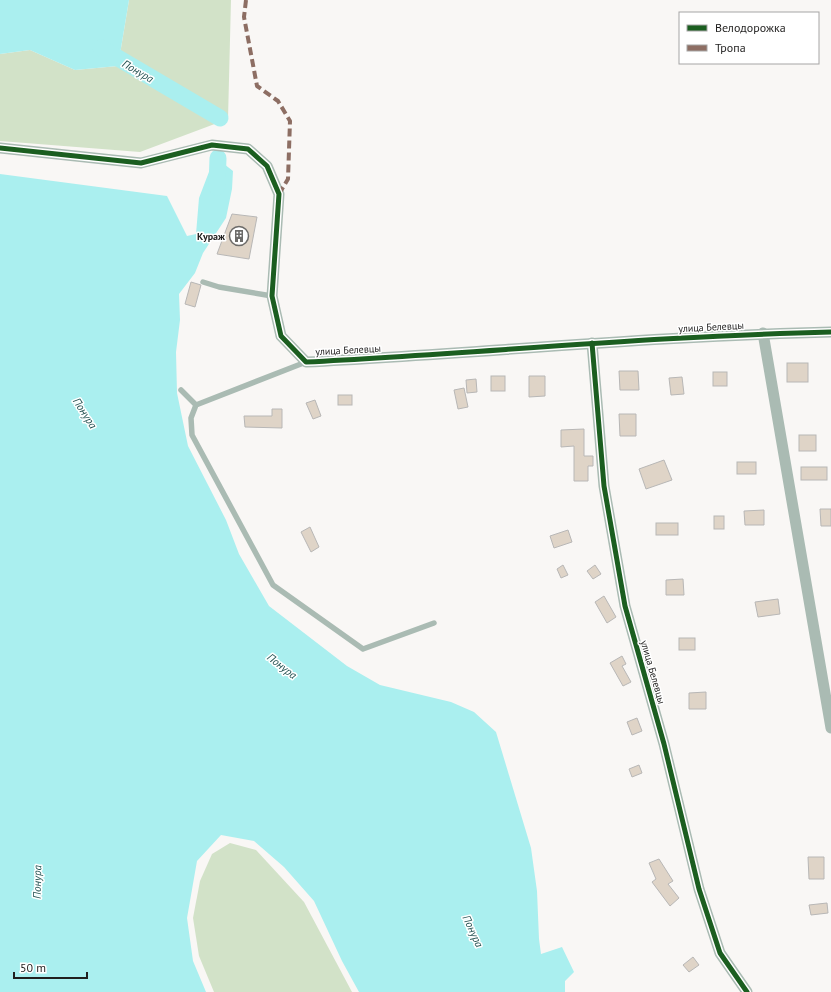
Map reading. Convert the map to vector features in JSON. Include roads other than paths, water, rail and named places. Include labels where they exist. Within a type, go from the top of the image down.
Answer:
[{"type":"street","name":"улица Белевцы","points":[[0,148],[141,163],[212,145],[248,149],[267,166],[279,194],[272,296],[281,336],[306,362],[763,333],[831,332]]},
{"type":"street","points":[[763,333],[831,728]]},
{"type":"street","name":"улица Белевцы","points":[[592,343],[604,486],[625,606],[664,744],[699,890],[720,953],[747,992]]},
{"type":"lane","points":[[203,282],[219,287],[272,296]]},
{"type":"lane","points":[[306,362],[196,405],[191,418],[192,435],[273,585],[363,649],[434,623]]},
{"type":"lane","points":[[181,390],[196,405]]},
{"type":"water","points":[[0,0],[129,0],[118,66],[75,70],[30,50],[0,54]]},
{"type":"water","points":[[212,164],[224,164],[233,171],[232,189],[226,218],[203,253],[195,273],[179,294],[180,320],[176,352],[177,393],[188,446],[226,520],[239,554],[269,606],[347,666],[380,685],[451,702],[474,712],[496,732],[531,848],[537,891],[541,954],[562,947],[574,972],[565,981],[565,992],[359,992],[342,961],[314,901],[284,867],[254,841],[221,835],[197,861],[187,918],[193,961],[206,992],[0,992],[0,174],[167,196],[187,236],[196,234],[199,198]]},
{"type":"waterway","name":"Понура","points":[[101,48],[220,118]]},
{"type":"waterway","name":"Понура","points":[[217,187],[218,158]]},
{"type":"place","name":"Кураж","points":[[239,236]]}]
